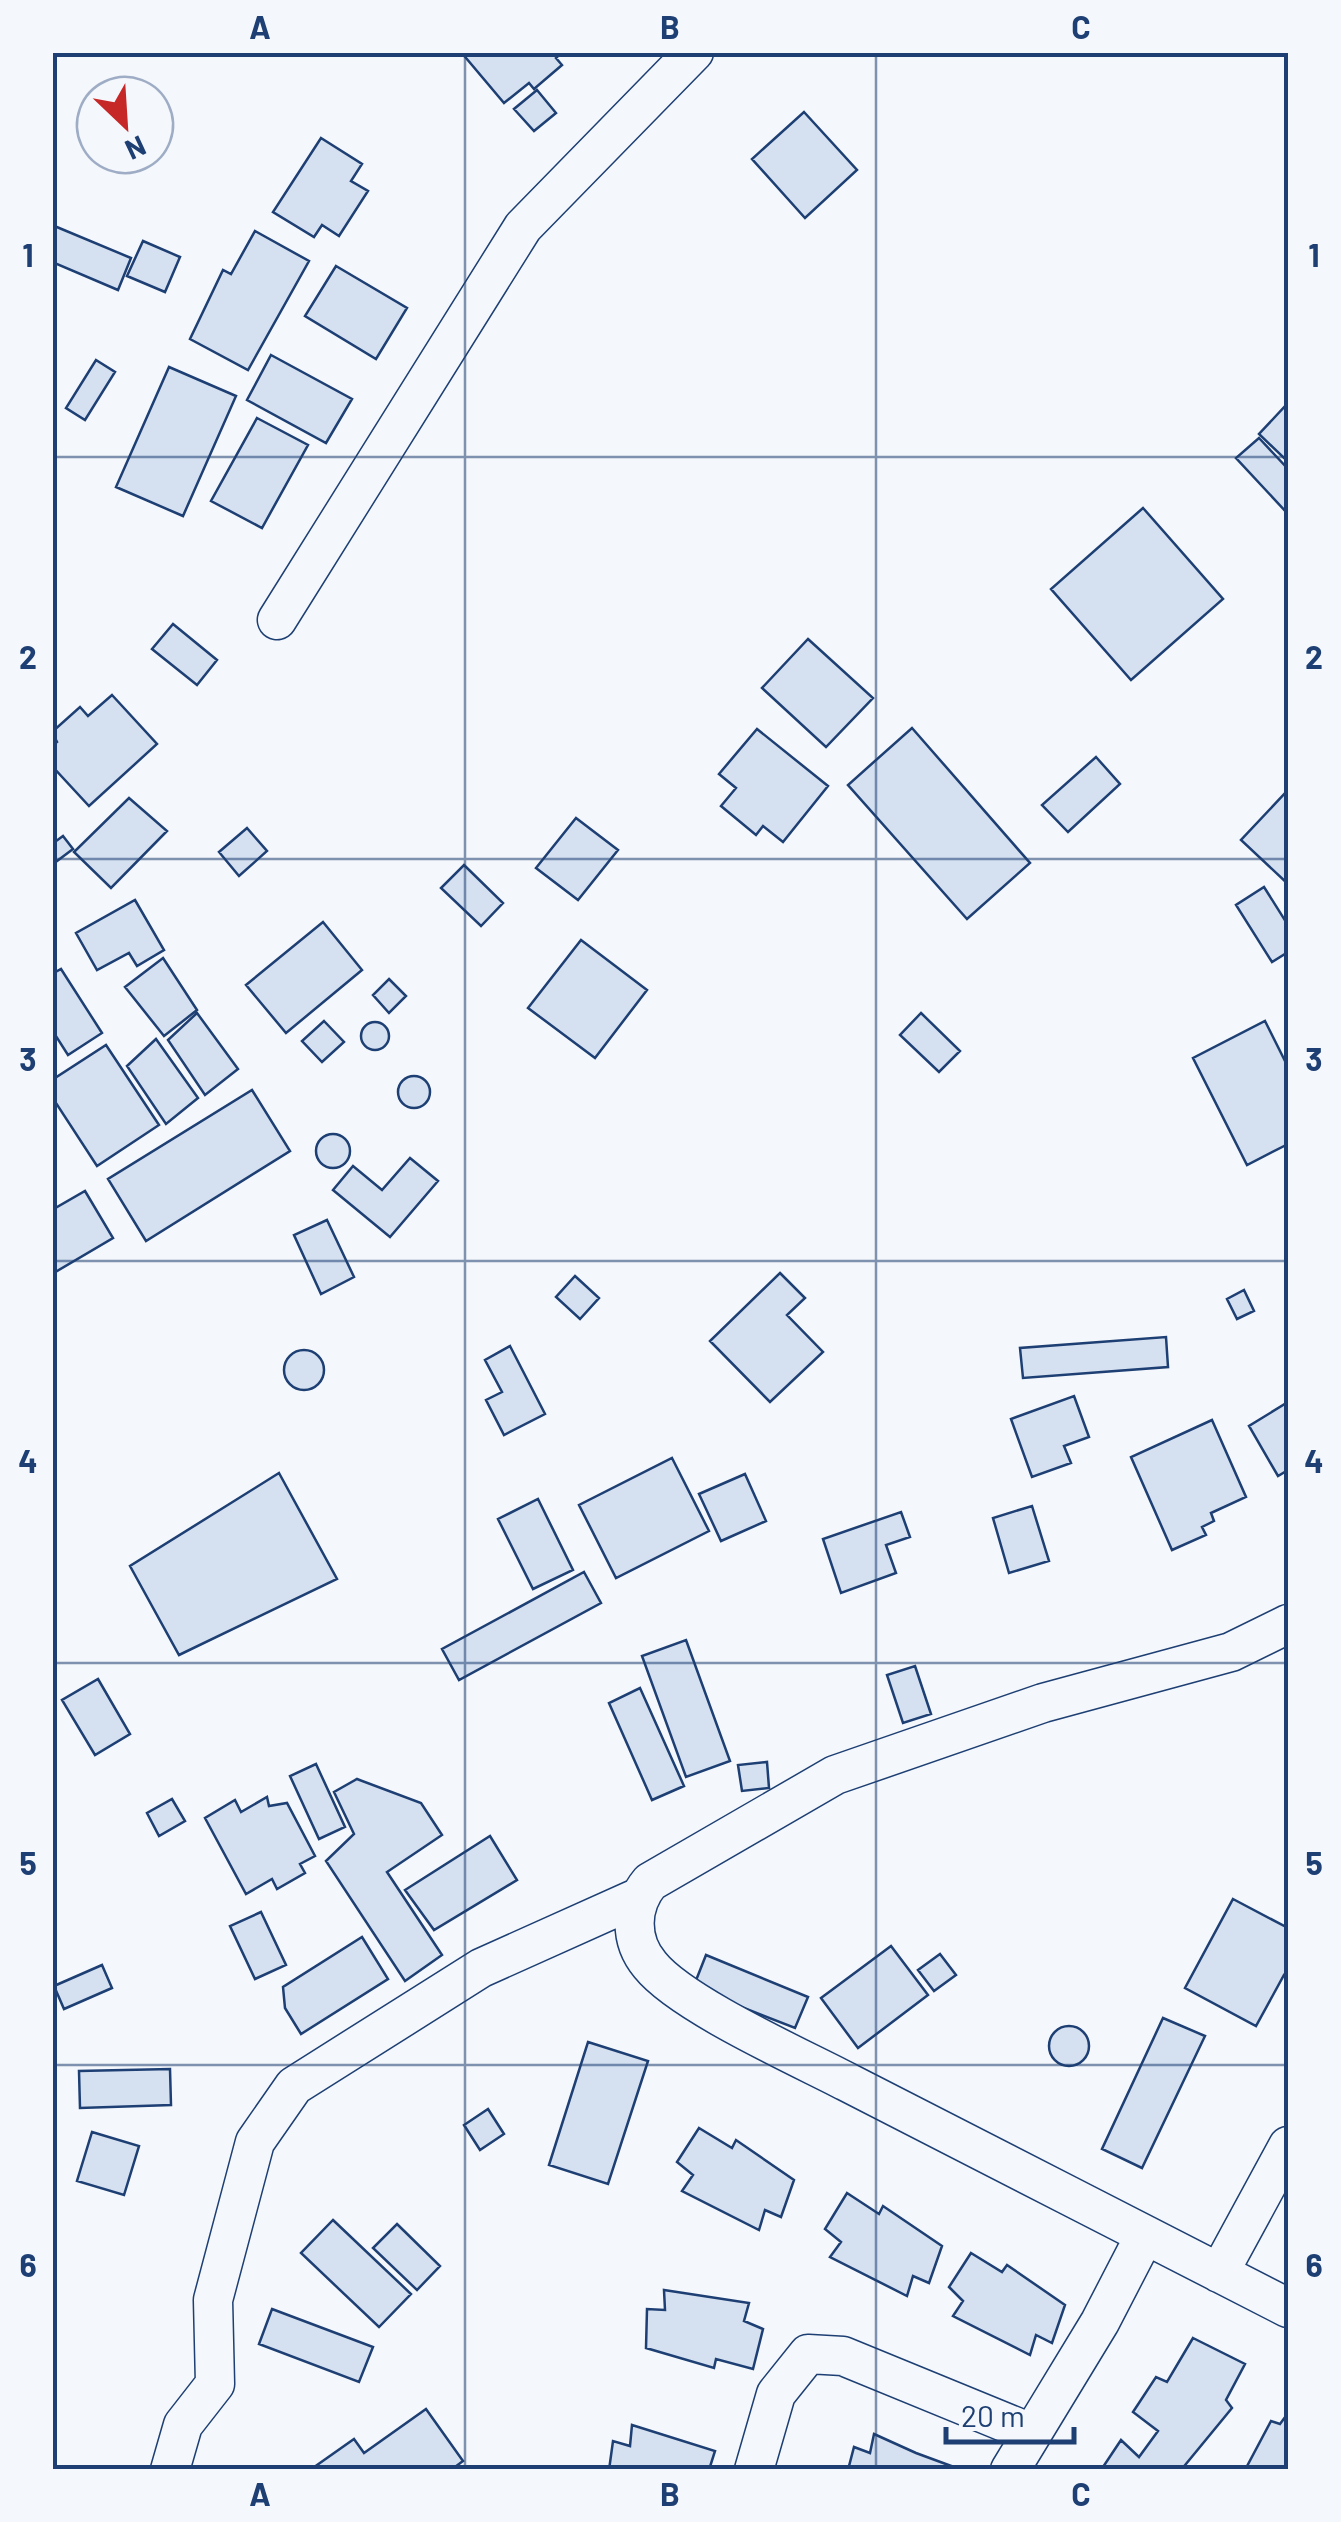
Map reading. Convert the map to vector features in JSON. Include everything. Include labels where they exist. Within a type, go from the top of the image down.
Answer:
[{"type":"street","points":[[276,620],[524,227],[694,52]]},
{"type":"street","points":[[170,2470],[183,2425],[214,2384],[213,2300],[255,2142],[273,2112],[313,2070],[481,1968],[636,1898],[650,1882],[696,1853],[835,1775],[1043,1702],[1231,1652],[1288,1624]]},
{"type":"street","points":[[636,1898],[632,1920],[649,1964],[680,1990],[765,2040],[1288,2308]]},
{"type":"street","points":[[584,1920],[641,1945]]},
{"type":"street","points":[[1219,2273],[1288,2146]]},
{"type":"street","points":[[1010,2470],[1100,2322],[1146,2235]]},
{"type":"street","points":[[754,2470],[776,2394],[808,2354],[843,2356],[1031,2432]]},
{"type":"building","points":[[461,52],[562,52],[556,58],[562,65],[534,89],[529,83],[504,103]]},
{"type":"building","points":[[537,90],[556,113],[534,131],[514,109]]},
{"type":"building","points":[[804,112],[857,170],[805,218],[752,159]]},
{"type":"building","points":[[321,138],[362,164],[351,181],[368,191],[339,236],[322,225],[314,237],[273,212]]},
{"type":"building","points":[[52,225],[131,258],[118,290],[52,262]]},
{"type":"building","points":[[255,231],[309,261],[248,370],[190,339],[223,270],[231,274]]},
{"type":"building","points":[[143,241],[180,257],[165,292],[127,276]]},
{"type":"building","points":[[336,266],[407,308],[376,359],[305,316]]},
{"type":"building","points":[[271,355],[352,399],[326,443],[247,400]]},
{"type":"building","points":[[96,360],[115,372],[85,420],[66,408]]},
{"type":"building","points":[[169,367],[236,396],[183,516],[116,487]]},
{"type":"building","points":[[1288,403],[1288,453],[1284,458],[1259,434]]},
{"type":"building","points":[[257,418],[308,445],[262,528],[211,501]]},
{"type":"building","points":[[1259,438],[1288,469],[1288,514],[1236,458]]},
{"type":"building","points":[[1143,508],[1223,599],[1131,680],[1051,589]]},
{"type":"building","points":[[173,624],[217,660],[197,685],[152,649]]},
{"type":"building","points":[[808,639],[873,698],[826,747],[762,688]]},
{"type":"building","points":[[112,695],[157,744],[89,806],[52,766],[52,746],[57,742],[52,732],[80,707],[88,716]]},
{"type":"building","points":[[912,728],[1030,863],[967,919],[848,785]]},
{"type":"building","points":[[757,729],[828,786],[783,842],[763,826],[756,835],[721,806],[736,788],[719,774]]},
{"type":"building","points":[[1096,757],[1120,784],[1068,832],[1042,805]]},
{"type":"building","points":[[1288,790],[1288,884],[1241,840]]},
{"type":"building","points":[[129,798],[167,831],[111,888],[74,852]]},
{"type":"building","points":[[576,818],[618,850],[578,900],[536,868]]},
{"type":"building","points":[[247,828],[267,851],[239,876],[219,852]]},
{"type":"building","points":[[63,836],[73,849],[53,864],[52,844]]},
{"type":"building","points":[[464,865],[503,903],[481,926],[441,888]]},
{"type":"building","points":[[1264,887],[1288,925],[1288,952],[1272,962],[1236,905]]},
{"type":"building","points":[[135,900],[164,950],[137,966],[129,953],[97,970],[76,933]]},
{"type":"building","points":[[323,922],[362,970],[286,1033],[246,985]]},
{"type":"building","points":[[581,940],[647,990],[595,1058],[528,1008]]},
{"type":"building","points":[[163,958],[197,1010],[164,1036],[125,987]]},
{"type":"building","points":[[61,969],[102,1033],[68,1055],[52,1030],[52,974]]},
{"type":"building","points":[[389,979],[406,996],[389,1013],[373,995]]},
{"type":"building","points":[[197,1013],[238,1069],[205,1095],[168,1040]]},
{"type":"building","points":[[921,1013],[960,1051],[939,1072],[900,1035]]},
{"type":"building","points":[[324,1021],[344,1042],[322,1062],[302,1041]]},
{"type":"building","points":[[1265,1021],[1288,1067],[1288,1144],[1247,1165],[1193,1058]]},
{"type":"building","points":[[375,1022],[385,1026],[389,1036],[385,1046],[375,1050],[365,1046],[361,1036],[365,1026]]},
{"type":"building","points":[[156,1039],[198,1098],[166,1124],[127,1066]]},
{"type":"building","points":[[106,1045],[159,1125],[97,1166],[52,1097],[52,1080]]},
{"type":"building","points":[[414,1076],[426,1080],[430,1092],[426,1104],[414,1108],[402,1104],[398,1092],[402,1080]]},
{"type":"building","points":[[252,1090],[290,1151],[146,1241],[108,1179]]},
{"type":"building","points":[[333,1134],[345,1139],[350,1151],[345,1163],[333,1168],[321,1163],[316,1151],[321,1139]]},
{"type":"building","points":[[410,1158],[438,1181],[390,1237],[333,1190],[353,1166],[382,1190]]},
{"type":"building","points":[[85,1191],[113,1238],[52,1274],[52,1210]]},
{"type":"building","points":[[327,1220],[354,1277],[321,1294],[294,1235]]},
{"type":"building","points":[[780,1273],[805,1298],[787,1315],[823,1352],[770,1402],[710,1341]]},
{"type":"building","points":[[575,1276],[599,1298],[580,1319],[556,1297]]},
{"type":"building","points":[[1244,1290],[1254,1311],[1237,1319],[1227,1299]]},
{"type":"building","points":[[1166,1337],[1168,1367],[1023,1378],[1020,1348]]},
{"type":"building","points":[[510,1346],[545,1414],[504,1435],[486,1400],[502,1392],[485,1360]]},
{"type":"building","points":[[304,1350],[318,1356],[324,1370],[318,1384],[304,1390],[290,1384],[284,1370],[290,1356]]},
{"type":"building","points":[[1074,1396],[1089,1437],[1064,1446],[1071,1463],[1032,1477],[1011,1419]]},
{"type":"building","points":[[1288,1402],[1288,1470],[1278,1476],[1249,1426]]},
{"type":"building","points":[[1212,1420],[1246,1497],[1211,1513],[1214,1521],[1202,1527],[1206,1535],[1172,1550],[1131,1457]]},
{"type":"building","points":[[672,1458],[709,1531],[616,1578],[579,1505]]},
{"type":"building","points":[[279,1473],[337,1579],[179,1655],[130,1566]]},
{"type":"building","points":[[745,1474],[766,1521],[721,1541],[699,1494]]},
{"type":"building","points":[[538,1499],[573,1570],[533,1589],[498,1519]]},
{"type":"building","points":[[1032,1506],[1049,1561],[1009,1573],[993,1518]]},
{"type":"building","points":[[901,1512],[910,1537],[886,1545],[896,1573],[841,1593],[823,1539]]},
{"type":"building","points":[[584,1572],[601,1603],[459,1680],[442,1649]]},
{"type":"building","points":[[686,1640],[730,1761],[686,1777],[642,1656]]},
{"type":"building","points":[[915,1666],[931,1714],[903,1723],[887,1675]]},
{"type":"building","points":[[98,1679],[130,1734],[95,1755],[62,1700]]},
{"type":"building","points":[[640,1688],[684,1786],[652,1800],[609,1703]]},
{"type":"building","points":[[767,1762],[769,1788],[742,1791],[738,1765]]},
{"type":"building","points":[[316,1764],[345,1827],[319,1839],[290,1776]]},
{"type":"building","points":[[357,1779],[421,1803],[442,1835],[387,1872],[442,1955],[405,1981],[326,1861],[354,1834],[334,1792]]},
{"type":"building","points":[[267,1797],[269,1806],[287,1803],[315,1856],[300,1864],[305,1873],[277,1889],[272,1879],[246,1894],[205,1818],[235,1800],[241,1812]]},
{"type":"building","points":[[172,1799],[185,1821],[159,1836],[147,1813]]},
{"type":"building","points":[[490,1836],[517,1880],[434,1930],[405,1890]]},
{"type":"building","points":[[1233,1899],[1288,1928],[1288,1977],[1284,1975],[1256,2026],[1185,1988]]},
{"type":"building","points":[[261,1912],[286,1965],[255,1979],[230,1926]]},
{"type":"building","points":[[362,1937],[388,1979],[301,2034],[285,2008],[283,1987]]},
{"type":"building","points":[[891,1946],[928,1995],[858,2048],[821,1998]]},
{"type":"building","points":[[940,1954],[956,1975],[934,1991],[918,1970]]},
{"type":"building","points":[[706,1955],[808,1997],[795,2028],[693,1988]]},
{"type":"building","points":[[102,1965],[112,1988],[64,2009],[54,1986]]},
{"type":"building","points":[[1163,2018],[1205,2036],[1142,2168],[1102,2149]]},
{"type":"building","points":[[1069,2026],[1083,2032],[1089,2046],[1083,2060],[1069,2066],[1055,2060],[1049,2046],[1055,2032]]},
{"type":"building","points":[[588,2042],[648,2061],[608,2184],[549,2165]]},
{"type":"building","points":[[170,2069],[171,2105],[80,2108],[79,2071]]},
{"type":"building","points":[[488,2109],[504,2134],[480,2150],[464,2125]]},
{"type":"building","points":[[699,2128],[732,2148],[736,2140],[794,2180],[781,2217],[765,2210],[759,2230],[682,2191],[693,2175],[677,2162]]},
{"type":"building","points":[[92,2132],[139,2146],[124,2195],[77,2181]]},
{"type":"building","points":[[847,2193],[879,2214],[883,2206],[942,2246],[929,2283],[913,2276],[907,2296],[830,2257],[841,2242],[825,2229]]},
{"type":"building","points":[[333,2220],[411,2294],[379,2327],[301,2253]]},
{"type":"building","points":[[397,2224],[440,2266],[417,2290],[373,2248]]},
{"type":"building","points":[[971,2253],[1002,2272],[1007,2265],[1065,2305],[1052,2343],[1036,2335],[1030,2355],[953,2316],[963,2301],[949,2287]]},
{"type":"building","points":[[664,2290],[749,2303],[744,2321],[763,2329],[753,2369],[716,2359],[714,2368],[646,2348],[647,2309],[665,2310]]},
{"type":"building","points":[[272,2309],[373,2347],[359,2382],[259,2344]]},
{"type":"building","points":[[1193,2338],[1245,2364],[1226,2400],[1232,2408],[1181,2470],[1101,2470],[1121,2440],[1139,2457],[1158,2431],[1133,2412],[1156,2377],[1167,2382]]},
{"type":"building","points":[[426,2409],[463,2461],[451,2470],[310,2470],[354,2439],[364,2453]]},
{"type":"building","points":[[1288,2413],[1288,2470],[1245,2470],[1271,2421],[1280,2424]]},
{"type":"building","points":[[632,2425],[715,2451],[709,2470],[609,2470],[613,2441],[630,2446]]},
{"type":"building","points":[[874,2434],[954,2467],[848,2470],[854,2447],[870,2453]]}]
